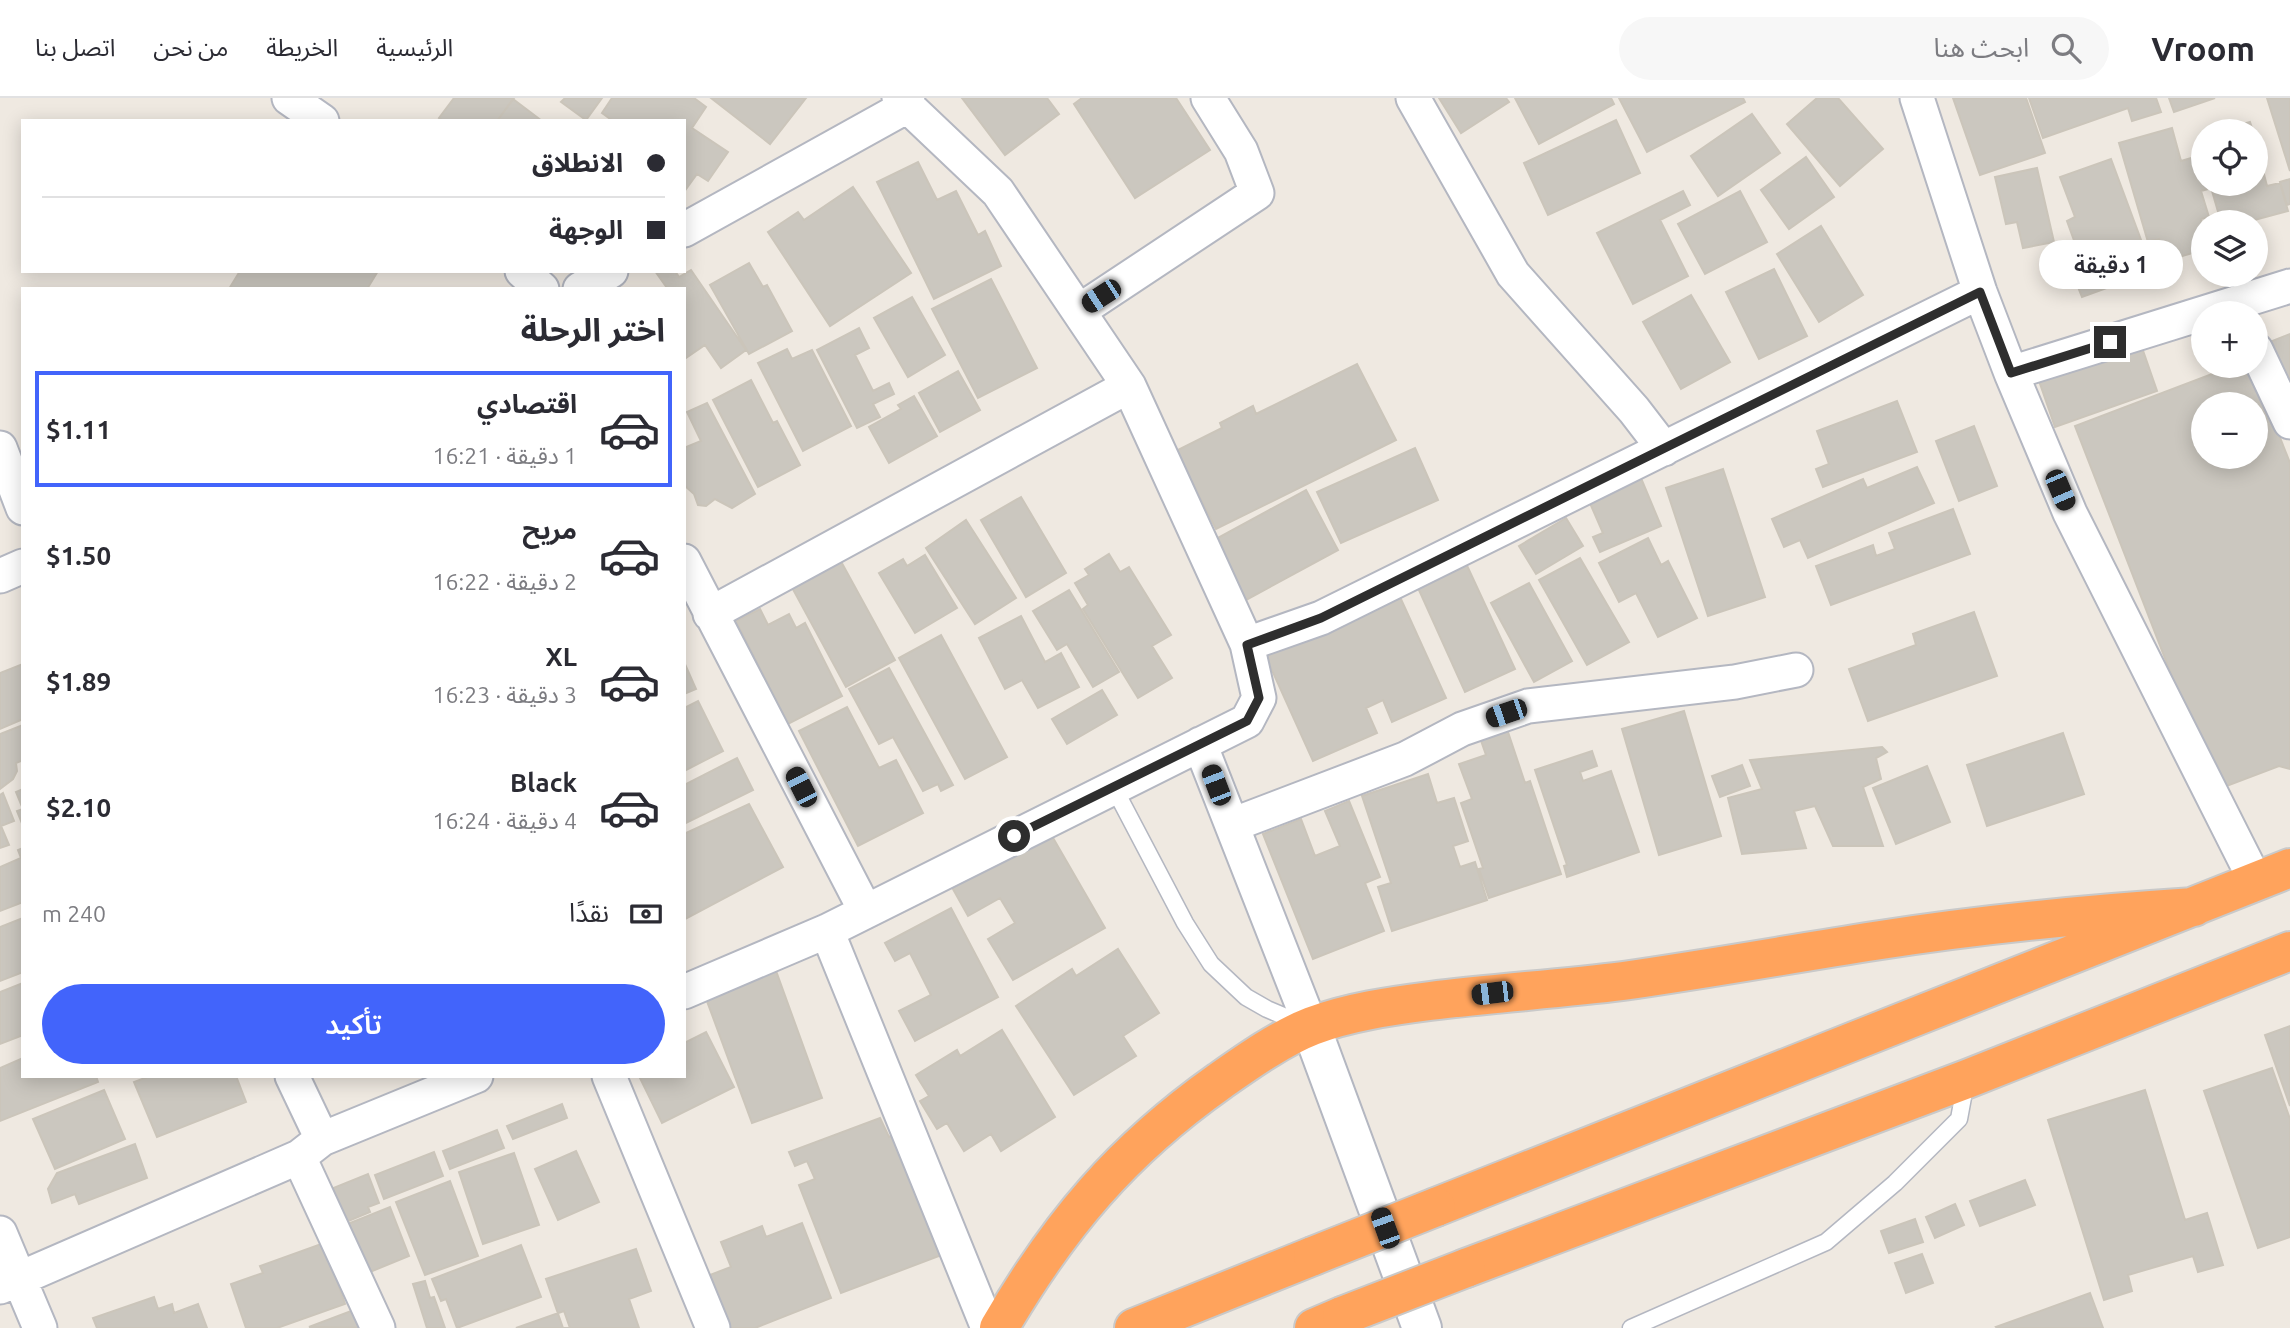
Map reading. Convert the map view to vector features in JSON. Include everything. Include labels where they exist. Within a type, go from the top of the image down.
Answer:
[{"type":"highway","points":[[1134,1328],[2290,867]]},
{"type":"highway","points":[[999,1328],[1031,1273],[1076,1212],[1127,1157],[1184,1107],[1245,1063],[1311,1027],[1356,1013],[1401,1004],[1618,981],[1976,926],[2078,914],[2194,907]]},
{"type":"highway","points":[[1328,1322],[1967,1079],[2290,951]]},
{"type":"street","points":[[289,98],[319,119]]},
{"type":"street","points":[[1079,311],[1257,193],[1241,151],[1208,98]]},
{"type":"street","points":[[1413,98],[1513,274],[1634,410],[1664,449]]},
{"type":"street","points":[[1917,98],[1980,292],[2070,513],[2256,882]]},
{"type":"street","points":[[686,229],[904,101],[998,192],[1129,386],[1247,645],[1259,698],[1247,721],[827,931],[686,991]]},
{"type":"street","points":[[524,273],[540,287]]},
{"type":"street","points":[[583,287],[608,273]]},
{"type":"street","points":[[2253,301],[2290,286]]},
{"type":"street","points":[[1247,645],[1321,618],[1980,292]]},
{"type":"street","points":[[2011,373],[2191,321]]},
{"type":"street","points":[[2268,375],[2290,422]]},
{"type":"street","points":[[710,614],[1129,386]]},
{"type":"street","points":[[0,448],[21,503]]},
{"type":"street","points":[[686,565],[865,910]]},
{"type":"street","points":[[0,576],[21,567]]},
{"type":"street","points":[[1231,825],[1405,759],[1462,729],[1528,706],[1735,682],[1797,670]]},
{"type":"street","points":[[1200,744],[1311,1027],[1422,1328]]},
{"type":"street","points":[[827,931],[988,1328]]},
{"type":"street","points":[[292,1078],[310,1148],[378,1328]]},
{"type":"street","points":[[10,1284],[471,1078]]},
{"type":"street","points":[[610,1078],[713,1328]]},
{"type":"street","points":[[0,1233],[10,1284],[40,1328]]},
{"type":"lane","points":[[1113,786],[1185,923],[1211,964],[1237,989],[1267,1010],[1311,1027]]},
{"type":"lane","points":[[1631,1328],[1826,1242],[1895,1183],[1959,1119],[1967,1079]]},
{"type":"building","points":[[454,98],[514,98],[498,119],[439,118]]},
{"type":"building","points":[[565,98],[602,98],[587,119],[561,102]]},
{"type":"building","points":[[612,98],[694,98],[706,107],[692,128],[728,152],[708,181],[697,174],[686,189],[686,119],[610,119],[602,113]]},
{"type":"building","points":[[711,98],[806,98],[770,144]]},
{"type":"building","points":[[962,98],[1047,98],[1059,114],[1005,155]]},
{"type":"building","points":[[1082,98],[1176,98],[1210,150],[1135,198],[1074,104]]},
{"type":"building","points":[[1439,98],[1506,98],[1509,102],[1461,133]]},
{"type":"building","points":[[1515,98],[1611,98],[1614,104],[1539,144]]},
{"type":"building","points":[[1619,98],[1743,98],[1745,102],[1647,152]]},
{"type":"building","points":[[1817,98],[1838,98],[1883,149],[1840,186],[1787,124]]},
{"type":"building","points":[[1953,98],[2026,98],[2045,153],[1980,175]]},
{"type":"building","points":[[2029,98],[2156,98],[2161,112],[2132,121],[2128,108],[2043,138]]},
{"type":"building","points":[[2169,98],[2215,98],[2174,112]]},
{"type":"building","points":[[2267,98],[2290,98],[2290,171]]},
{"type":"building","points":[[513,99],[539,119],[498,119]]},
{"type":"building","points":[[1752,114],[1780,153],[1718,196],[1691,156]]},
{"type":"building","points":[[1616,120],[1640,173],[1548,215],[1524,163]]},
{"type":"building","points":[[2172,128],[2181,161],[2191,158],[2191,196],[2203,196],[2207,210],[2191,210],[2191,253],[2165,261],[2159,239],[2148,242],[2119,143]]},
{"type":"building","points":[[1806,157],[1834,197],[1789,229],[1761,190]]},
{"type":"building","points":[[2111,159],[2144,248],[2132,253],[2140,276],[2082,297],[2074,277],[2078,275],[2069,248],[2076,246],[2067,221],[2075,217],[2060,177]]},
{"type":"building","points":[[918,162],[937,200],[956,191],[978,235],[985,231],[1001,266],[934,299],[877,182]]},
{"type":"building","points":[[2037,168],[2054,242],[2023,248],[2017,222],[2006,224],[1995,177]]},
{"type":"building","points":[[2290,179],[2290,204],[2287,205],[2280,182]]},
{"type":"building","points":[[2280,183],[2288,211],[2268,216],[2268,210],[2218,210],[2213,196],[2268,196],[2268,186]]},
{"type":"building","points":[[853,187],[911,273],[830,326],[768,232],[798,212],[804,220]]},
{"type":"building","points":[[1683,191],[1690,205],[1660,220],[1688,276],[1633,304],[1597,233]]},
{"type":"building","points":[[1740,191],[1767,242],[1705,274],[1678,224]]},
{"type":"building","points":[[1821,226],[1863,295],[1819,322],[1777,254]]},
{"type":"building","points":[[749,263],[763,287],[767,285],[792,331],[749,354],[710,285]]},
{"type":"building","points":[[1774,269],[1807,336],[1759,359],[1726,292]]},
{"type":"building","points":[[691,270],[746,350],[721,368],[705,345],[686,358],[686,287],[666,287],[656,273],[676,273],[679,277]]},
{"type":"building","points":[[239,273],[377,273],[368,287],[230,287]]},
{"type":"building","points":[[991,279],[1037,368],[978,398],[932,309]]},
{"type":"building","points":[[1691,295],[1730,362],[1681,389],[1643,322]]},
{"type":"building","points":[[912,297],[945,355],[908,377],[874,318]]},
{"type":"building","points":[[859,328],[869,348],[855,355],[873,391],[889,383],[894,394],[873,404],[880,417],[857,428],[817,350]]},
{"type":"building","points":[[2290,334],[2290,401],[2268,346],[2268,343]]},
{"type":"building","points":[[2139,339],[2157,391],[2055,427],[2037,375]]},
{"type":"building","points":[[787,349],[792,359],[812,350],[851,426],[803,451],[758,363]]},
{"type":"building","points":[[1357,364],[1396,440],[1216,529],[1176,451],[1222,428],[1220,423],[1253,406],[1256,414]]},
{"type":"building","points":[[958,371],[980,410],[940,432],[919,393]]},
{"type":"building","points":[[2201,378],[2257,378],[2262,392],[2191,392],[2191,469],[2268,469],[2268,407],[2290,463],[2290,769],[2279,766],[2216,790],[2075,426]]},
{"type":"building","points":[[751,380],[773,423],[777,421],[800,465],[758,487],[713,400]]},
{"type":"building","points":[[914,396],[937,436],[889,463],[869,427],[901,409],[898,405]]},
{"type":"building","points":[[1897,401],[1917,452],[1823,487],[1816,469],[1829,464],[1817,431]]},
{"type":"building","points":[[707,403],[755,494],[732,508],[715,499],[706,506],[698,505],[694,494],[686,487],[686,447],[701,441],[687,412]]},
{"type":"building","points":[[1974,426],[1997,486],[1959,501],[1936,441]]},
{"type":"building","points":[[1415,448],[1438,500],[1341,543],[1317,492]]},
{"type":"building","points":[[1917,467],[1934,503],[1808,558],[1800,540],[1784,547],[1772,519],[1863,479],[1867,488]]},
{"type":"building","points":[[1723,469],[1765,597],[1708,616],[1666,488]]},
{"type":"building","points":[[1638,471],[1661,526],[1600,552],[1593,537],[1603,533],[1586,494]]},
{"type":"building","points":[[1306,490],[1338,550],[1244,601],[1216,539]]},
{"type":"building","points":[[1021,497],[1066,573],[1026,597],[981,520]]},
{"type":"building","points":[[1953,509],[1970,554],[1831,605],[1816,566],[1873,545],[1876,556],[1895,549],[1889,533]]},
{"type":"building","points":[[1566,518],[1583,546],[1536,574],[1519,546]]},
{"type":"building","points":[[966,520],[1016,598],[975,624],[926,548]]},
{"type":"building","points":[[1648,538],[1661,565],[1668,561],[1697,618],[1658,637],[1636,593],[1619,602],[1599,563]]},
{"type":"building","points":[[1109,554],[1120,572],[1129,567],[1171,635],[1152,646],[1172,678],[1138,698],[1083,609],[1088,605],[1075,583],[1089,575],[1085,569]]},
{"type":"building","points":[[925,555],[957,608],[915,633],[879,573],[903,559],[907,566]]},
{"type":"building","points":[[838,556],[895,660],[846,687],[789,582]]},
{"type":"building","points":[[1463,557],[1515,669],[1465,692],[1414,579]]},
{"type":"building","points":[[1580,558],[1629,642],[1587,665],[1539,580]]},
{"type":"building","points":[[1529,583],[1572,661],[1534,682],[1491,603]]},
{"type":"building","points":[[1395,586],[1446,698],[1392,722],[1383,700],[1366,708],[1377,733],[1313,761],[1261,646]]},
{"type":"building","points":[[1069,590],[1119,672],[1093,687],[1067,644],[1057,650],[1033,611]]},
{"type":"building","points":[[760,609],[768,625],[789,614],[796,628],[805,623],[842,696],[788,724],[736,621]]},
{"type":"building","points":[[1974,612],[1997,676],[1868,721],[1849,669],[1916,645],[1913,634]]},
{"type":"building","points":[[1021,616],[1045,662],[1061,653],[1079,687],[1038,708],[1022,680],[1005,689],[979,638]]},
{"type":"building","points":[[941,635],[1007,757],[965,779],[899,658]]},
{"type":"building","points":[[21,665],[21,720],[0,729],[0,673]]},
{"type":"building","points":[[686,666],[696,689],[686,693]]},
{"type":"building","points":[[889,668],[953,785],[941,791],[938,784],[923,791],[893,737],[879,744],[849,689]]},
{"type":"building","points":[[1102,690],[1117,715],[1067,744],[1052,719]]},
{"type":"building","points":[[698,701],[723,751],[686,770],[686,707]]},
{"type":"building","points":[[847,707],[879,768],[896,760],[923,813],[858,846],[799,731]]},
{"type":"building","points":[[1684,711],[1721,836],[1659,855],[1622,729]]},
{"type":"building","points":[[1505,723],[1525,783],[1530,781],[1561,874],[1489,898],[1479,869],[1483,868],[1461,803],[1472,799],[1459,764],[1486,755],[1478,732]]},
{"type":"building","points":[[21,726],[21,761],[16,763],[17,771],[13,779],[0,789],[0,734]]},
{"type":"building","points":[[2063,733],[2084,794],[1987,826],[1967,765]]},
{"type":"building","points":[[1882,747],[1887,752],[1876,758],[1881,779],[1863,787],[1883,846],[1833,846],[1815,806],[1794,811],[1806,848],[1742,854],[1728,798],[1762,789],[1750,760]]},
{"type":"building","points":[[1592,751],[1597,766],[1580,772],[1583,781],[1611,771],[1639,852],[1567,877],[1564,866],[1567,865],[1535,770]]},
{"type":"building","points":[[737,758],[753,790],[686,823],[686,784]]},
{"type":"building","points":[[1742,765],[1750,786],[1720,797],[1712,776]]},
{"type":"building","points":[[1927,766],[1950,822],[1896,844],[1873,788]]},
{"type":"building","points":[[1428,774],[1437,803],[1454,798],[1468,841],[1453,846],[1460,867],[1475,862],[1487,900],[1392,931],[1378,887],[1391,883],[1362,796]]},
{"type":"building","points":[[21,790],[21,804],[16,792]]},
{"type":"building","points":[[3,793],[14,821],[1,826],[9,845],[0,848],[0,795]]},
{"type":"building","points":[[1349,801],[1380,877],[1365,883],[1384,931],[1313,959],[1263,834],[1301,819],[1315,856],[1340,846],[1325,811]]},
{"type":"building","points":[[749,804],[783,867],[686,918],[686,833]]},
{"type":"building","points":[[1045,824],[1105,928],[1013,980],[988,939],[1015,923],[1000,898],[968,916],[948,880]]},
{"type":"building","points":[[21,858],[21,903],[0,911],[0,867]]},
{"type":"building","points":[[951,908],[998,997],[915,1041],[899,1011],[931,995],[910,953],[895,961],[885,943]]},
{"type":"building","points":[[21,919],[21,973],[0,981],[0,927]]},
{"type":"building","points":[[1118,949],[1159,1013],[1123,1036],[1136,1056],[1074,1095],[1016,1006],[1072,969],[1076,976]]},
{"type":"building","points":[[775,968],[822,1098],[752,1123],[704,993]]},
{"type":"building","points":[[21,984],[21,1036],[0,1044],[0,992]]},
{"type":"building","points":[[2290,1026],[2290,1106],[2265,1035]]},
{"type":"building","points":[[1002,1030],[1055,1117],[1001,1151],[991,1134],[964,1151],[947,1123],[937,1129],[920,1101],[929,1096],[916,1075],[957,1050],[960,1056]]},
{"type":"building","points":[[706,1032],[734,1087],[662,1123],[640,1078],[686,1078],[686,1042]]},
{"type":"building","points":[[21,1059],[21,1078],[97,1078],[98,1082],[0,1121],[0,1068]]},
{"type":"building","points":[[2272,1068],[2290,1119],[2290,1237],[2258,1248],[2204,1091]]},
{"type":"building","points":[[145,1078],[237,1078],[246,1102],[157,1137],[134,1082]]},
{"type":"building","points":[[104,1090],[125,1139],[55,1169],[33,1119]]},
{"type":"building","points":[[2145,1090],[2185,1220],[2207,1213],[2223,1265],[2198,1272],[2193,1256],[2128,1275],[2132,1291],[2104,1300],[2048,1120]]},
{"type":"building","points":[[562,1104],[567,1118],[513,1139],[507,1126]]},
{"type":"building","points":[[880,1118],[889,1137],[900,1133],[947,1253],[841,1293],[799,1185],[815,1179],[807,1161],[795,1166],[789,1152]]},
{"type":"building","points":[[497,1130],[504,1148],[450,1169],[443,1151]]},
{"type":"building","points":[[135,1144],[147,1178],[79,1204],[75,1194],[52,1203],[48,1189],[57,1173]]},
{"type":"building","points":[[576,1151],[599,1202],[558,1220],[535,1169]]},
{"type":"building","points":[[434,1152],[443,1176],[384,1199],[375,1175]]},
{"type":"building","points":[[514,1153],[539,1225],[483,1244],[459,1172]]},
{"type":"building","points":[[368,1174],[379,1203],[368,1207],[370,1212],[339,1225],[326,1191]]},
{"type":"building","points":[[2025,1180],[2035,1205],[1980,1226],[1970,1201]]},
{"type":"building","points":[[450,1181],[478,1256],[425,1275],[396,1202]]},
{"type":"building","points":[[1955,1204],[1964,1225],[1935,1238],[1926,1217]]},
{"type":"building","points":[[390,1207],[409,1256],[365,1274],[345,1225]]},
{"type":"building","points":[[1915,1219],[1923,1242],[1889,1253],[1881,1231]]},
{"type":"building","points":[[802,1223],[831,1298],[755,1328],[722,1328],[702,1278],[731,1267],[721,1242],[762,1226],[766,1237]]},
{"type":"building","points":[[324,1243],[345,1304],[277,1328],[246,1328],[231,1284],[263,1273],[260,1266]]},
{"type":"building","points":[[521,1245],[541,1297],[457,1328],[446,1299],[441,1301],[432,1279]]},
{"type":"building","points":[[636,1249],[651,1291],[629,1299],[639,1328],[563,1328],[546,1279]]},
{"type":"building","points":[[1922,1254],[1933,1283],[1906,1293],[1895,1263]]},
{"type":"building","points":[[425,1281],[445,1328],[427,1328],[413,1284]]},
{"type":"building","points":[[2090,1293],[2103,1328],[1996,1327]]},
{"type":"building","points":[[154,1297],[158,1309],[172,1304],[174,1313],[198,1304],[207,1328],[97,1328],[93,1318]]},
{"type":"building","points":[[359,1308],[367,1328],[309,1327]]},
{"type":"building","points":[[564,1311],[570,1328],[516,1328]]},
{"type":"route","points":[[1014,836],[1247,721],[1259,698],[1247,645],[1321,618],[1980,292],[2011,373],[2110,342]]}]
